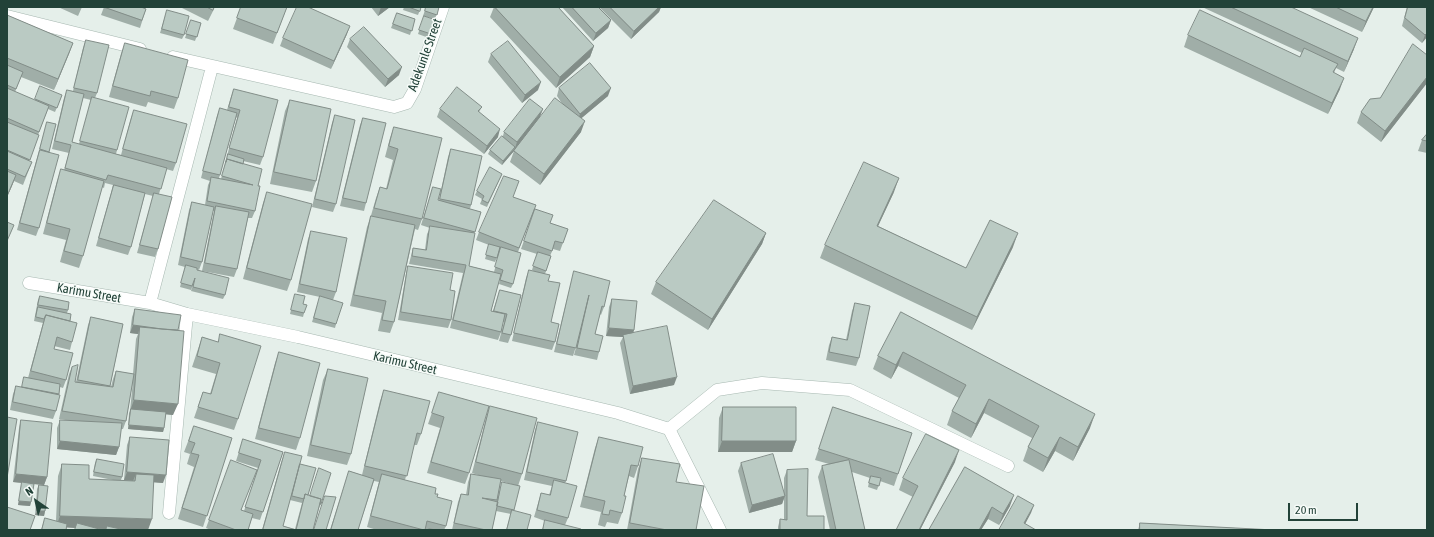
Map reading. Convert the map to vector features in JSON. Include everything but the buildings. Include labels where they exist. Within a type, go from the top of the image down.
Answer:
[{"type":"street","name":"Adekunle Street","points":[[212,67],[394,107],[407,103],[415,89],[443,7]]},
{"type":"street","points":[[7,16],[212,67],[150,303]]},
{"type":"street","name":"Karimu Street","points":[[29,283],[150,303],[188,314],[298,337],[618,412],[669,429]]},
{"type":"street","points":[[169,513],[188,314]]},
{"type":"street","points":[[720,530],[669,429],[717,390],[762,383],[850,390],[1008,466]]}]
